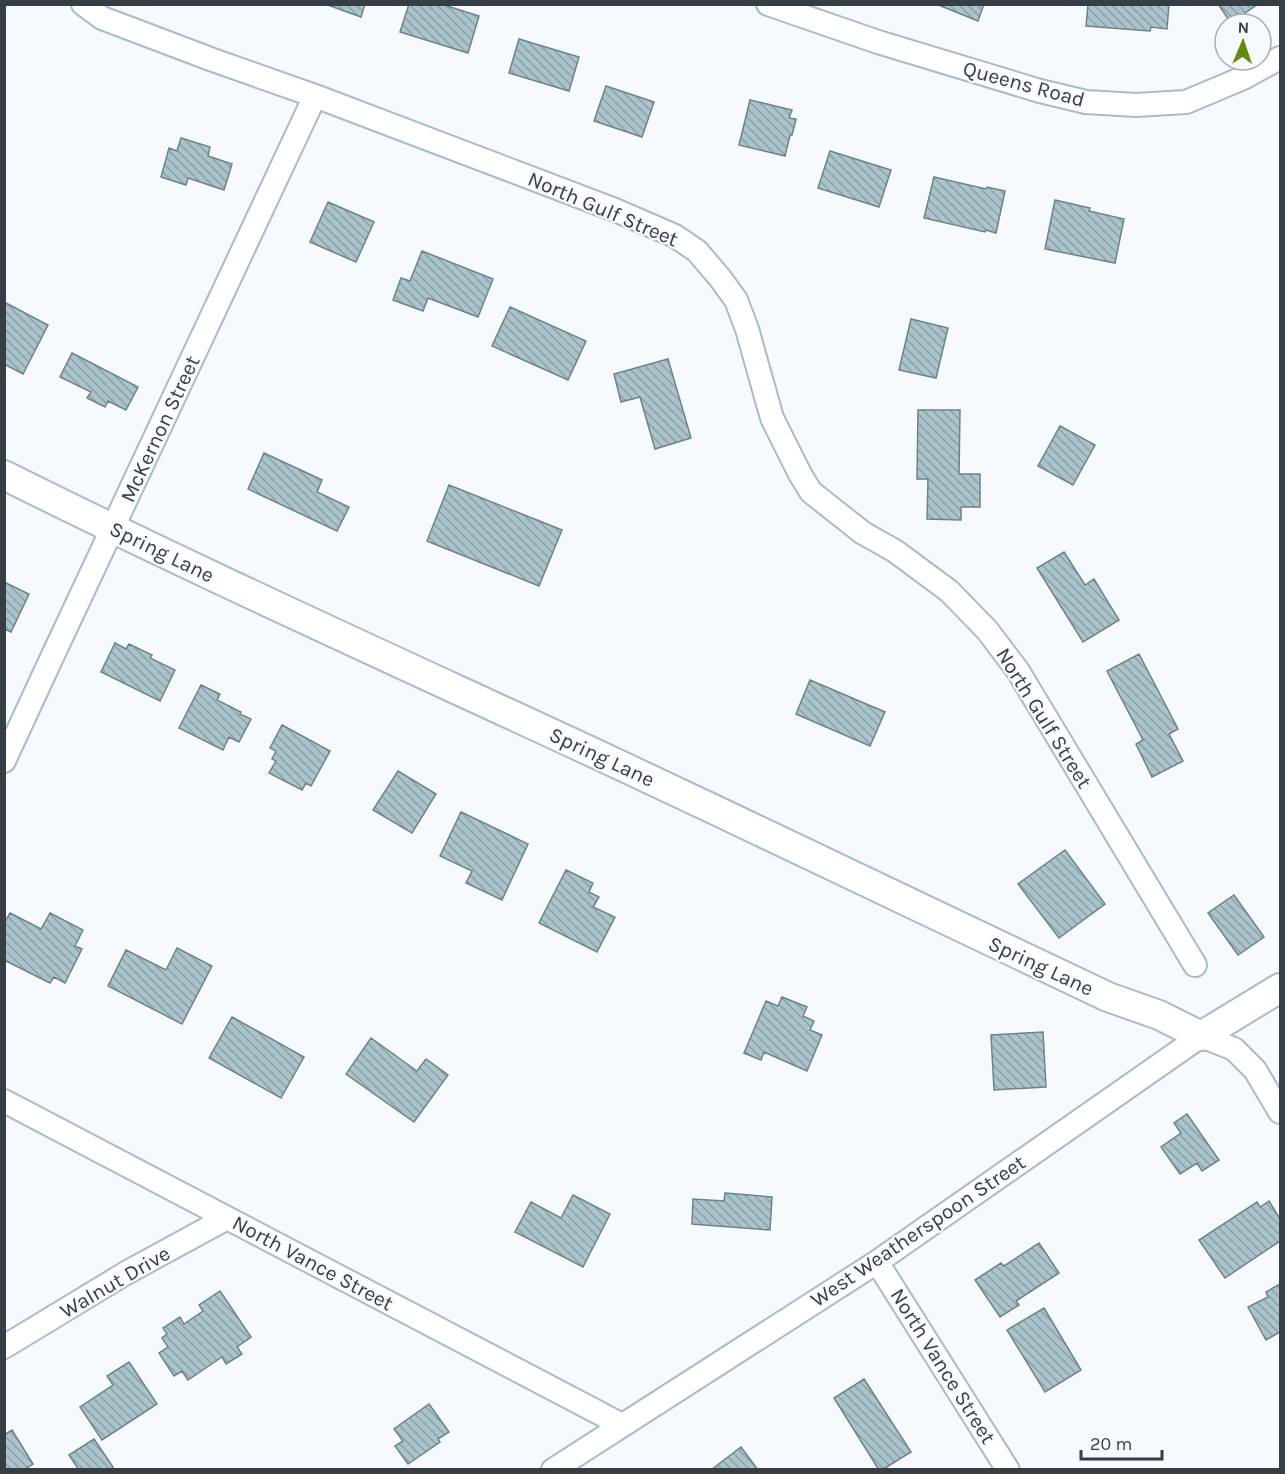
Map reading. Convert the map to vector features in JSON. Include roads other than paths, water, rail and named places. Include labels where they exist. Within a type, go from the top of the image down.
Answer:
[{"type":"street","name":"North Gulf Street","points":[[83,4],[102,18],[615,210],[675,236],[697,251],[736,300],[747,328],[772,418],[811,492],[863,533],[895,551],[949,591],[987,630],[1018,670],[1195,965]]},
{"type":"street","name":"Queens Road","points":[[768,4],[878,42],[1040,91],[1086,102],[1136,105],[1186,102],[1243,78],[1281,58]]},
{"type":"street","name":"McKernon Street","points":[[4,761],[315,96]]},
{"type":"street","name":"Spring Lane","points":[[4,475],[222,581],[610,760],[1098,992],[1159,1015],[1201,1036]]},
{"type":"street","name":"West Weatherspoon Street","points":[[553,1470],[877,1262],[1201,1036],[1281,988]]},
{"type":"street","points":[[1201,1036],[1234,1049],[1255,1070],[1281,1112]]},
{"type":"street","name":"North Vance Street","points":[[4,1101],[622,1425]]},
{"type":"street","name":"Walnut Drive","points":[[4,1347],[126,1273],[227,1218]]},
{"type":"street","name":"North Vance Street","points":[[877,1262],[1008,1470]]}]
